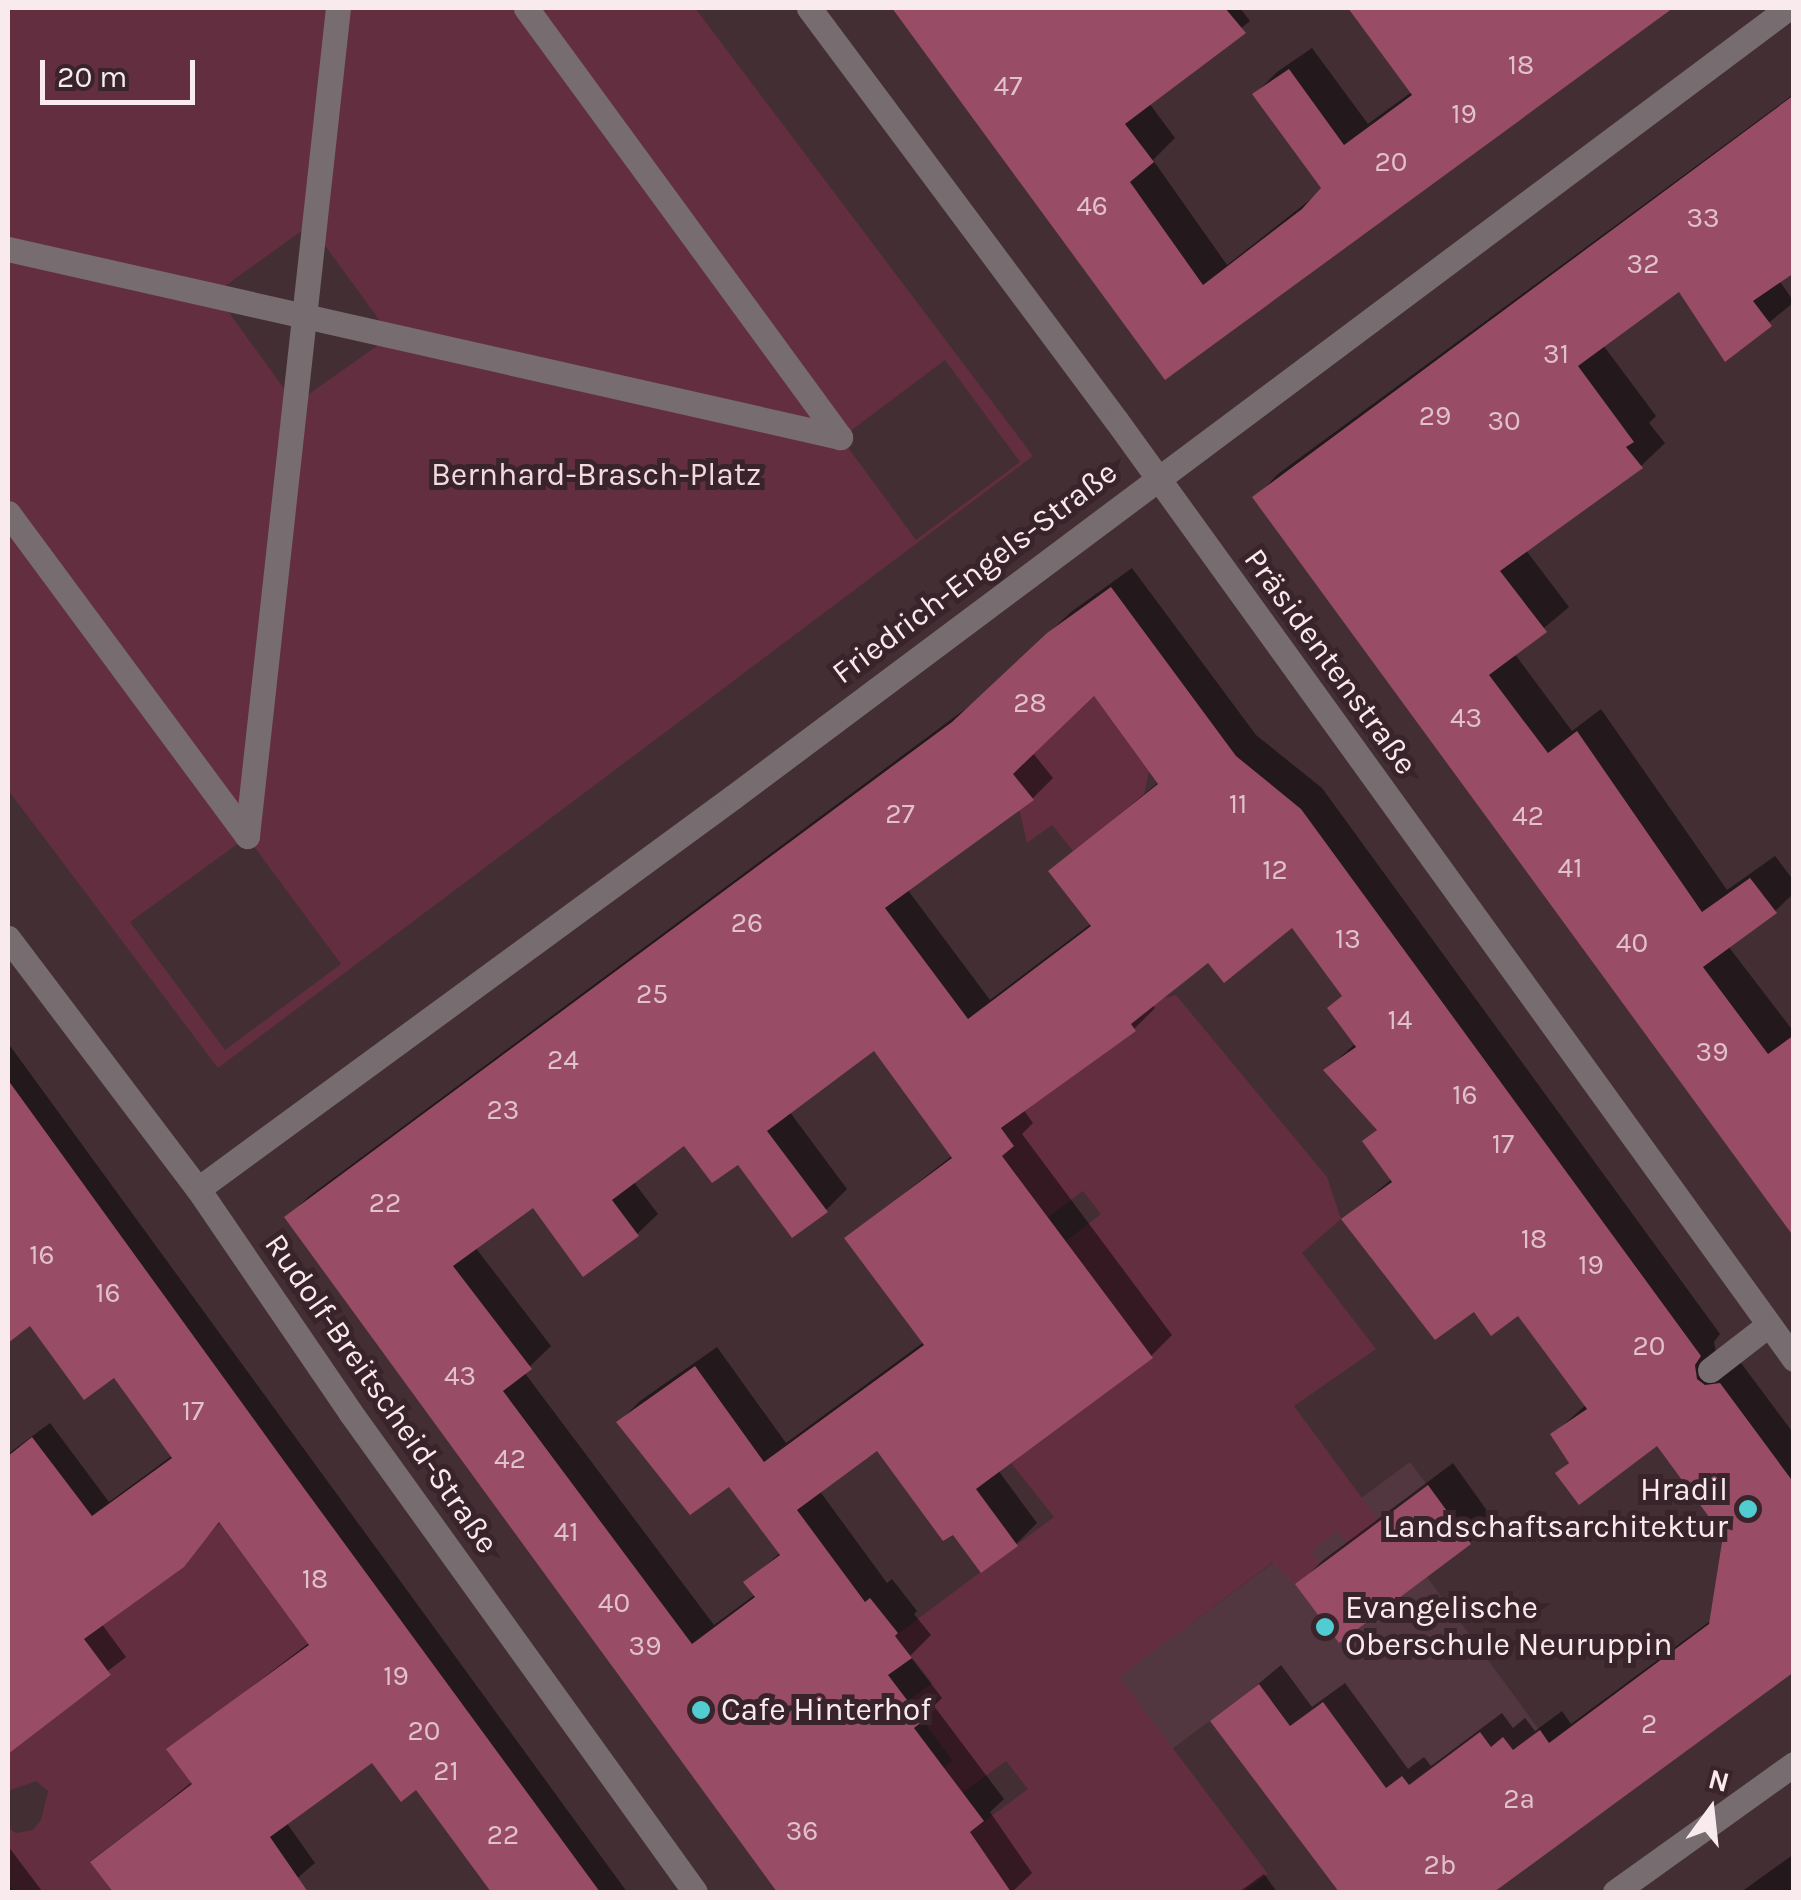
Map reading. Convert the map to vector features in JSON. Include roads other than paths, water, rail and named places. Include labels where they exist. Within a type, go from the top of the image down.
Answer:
[{"type":"street","points":[[8,513],[247,836],[338,8]]},
{"type":"street","points":[[8,249],[840,437],[526,8]]},
{"type":"street","name":"Präsidentenstraße","points":[[809,8],[1157,478],[1794,1359]]},
{"type":"street","name":"Friedrich-Engels-Straße","points":[[198,1189],[732,797],[1788,8]]},
{"type":"street","name":"Rudolf-Breitscheid-Straße","points":[[8,938],[198,1189],[350,1412],[694,1892]]},
{"type":"street","points":[[1710,1370],[1768,1324]]},
{"type":"street","points":[[1615,1892],[1794,1764]]},
{"type":"place","name":"Hradil Landschaftsarchitektur","points":[[1748,1509]]},
{"type":"place","name":"Evangelische Oberschule Neuruppin","points":[[1325,1627]]},
{"type":"place","name":"Cafe Hinterhof","points":[[701,1710]]},
{"type":"park label","name":"Bernhard-Brasch-Platz","points":[[596,475]]}]
